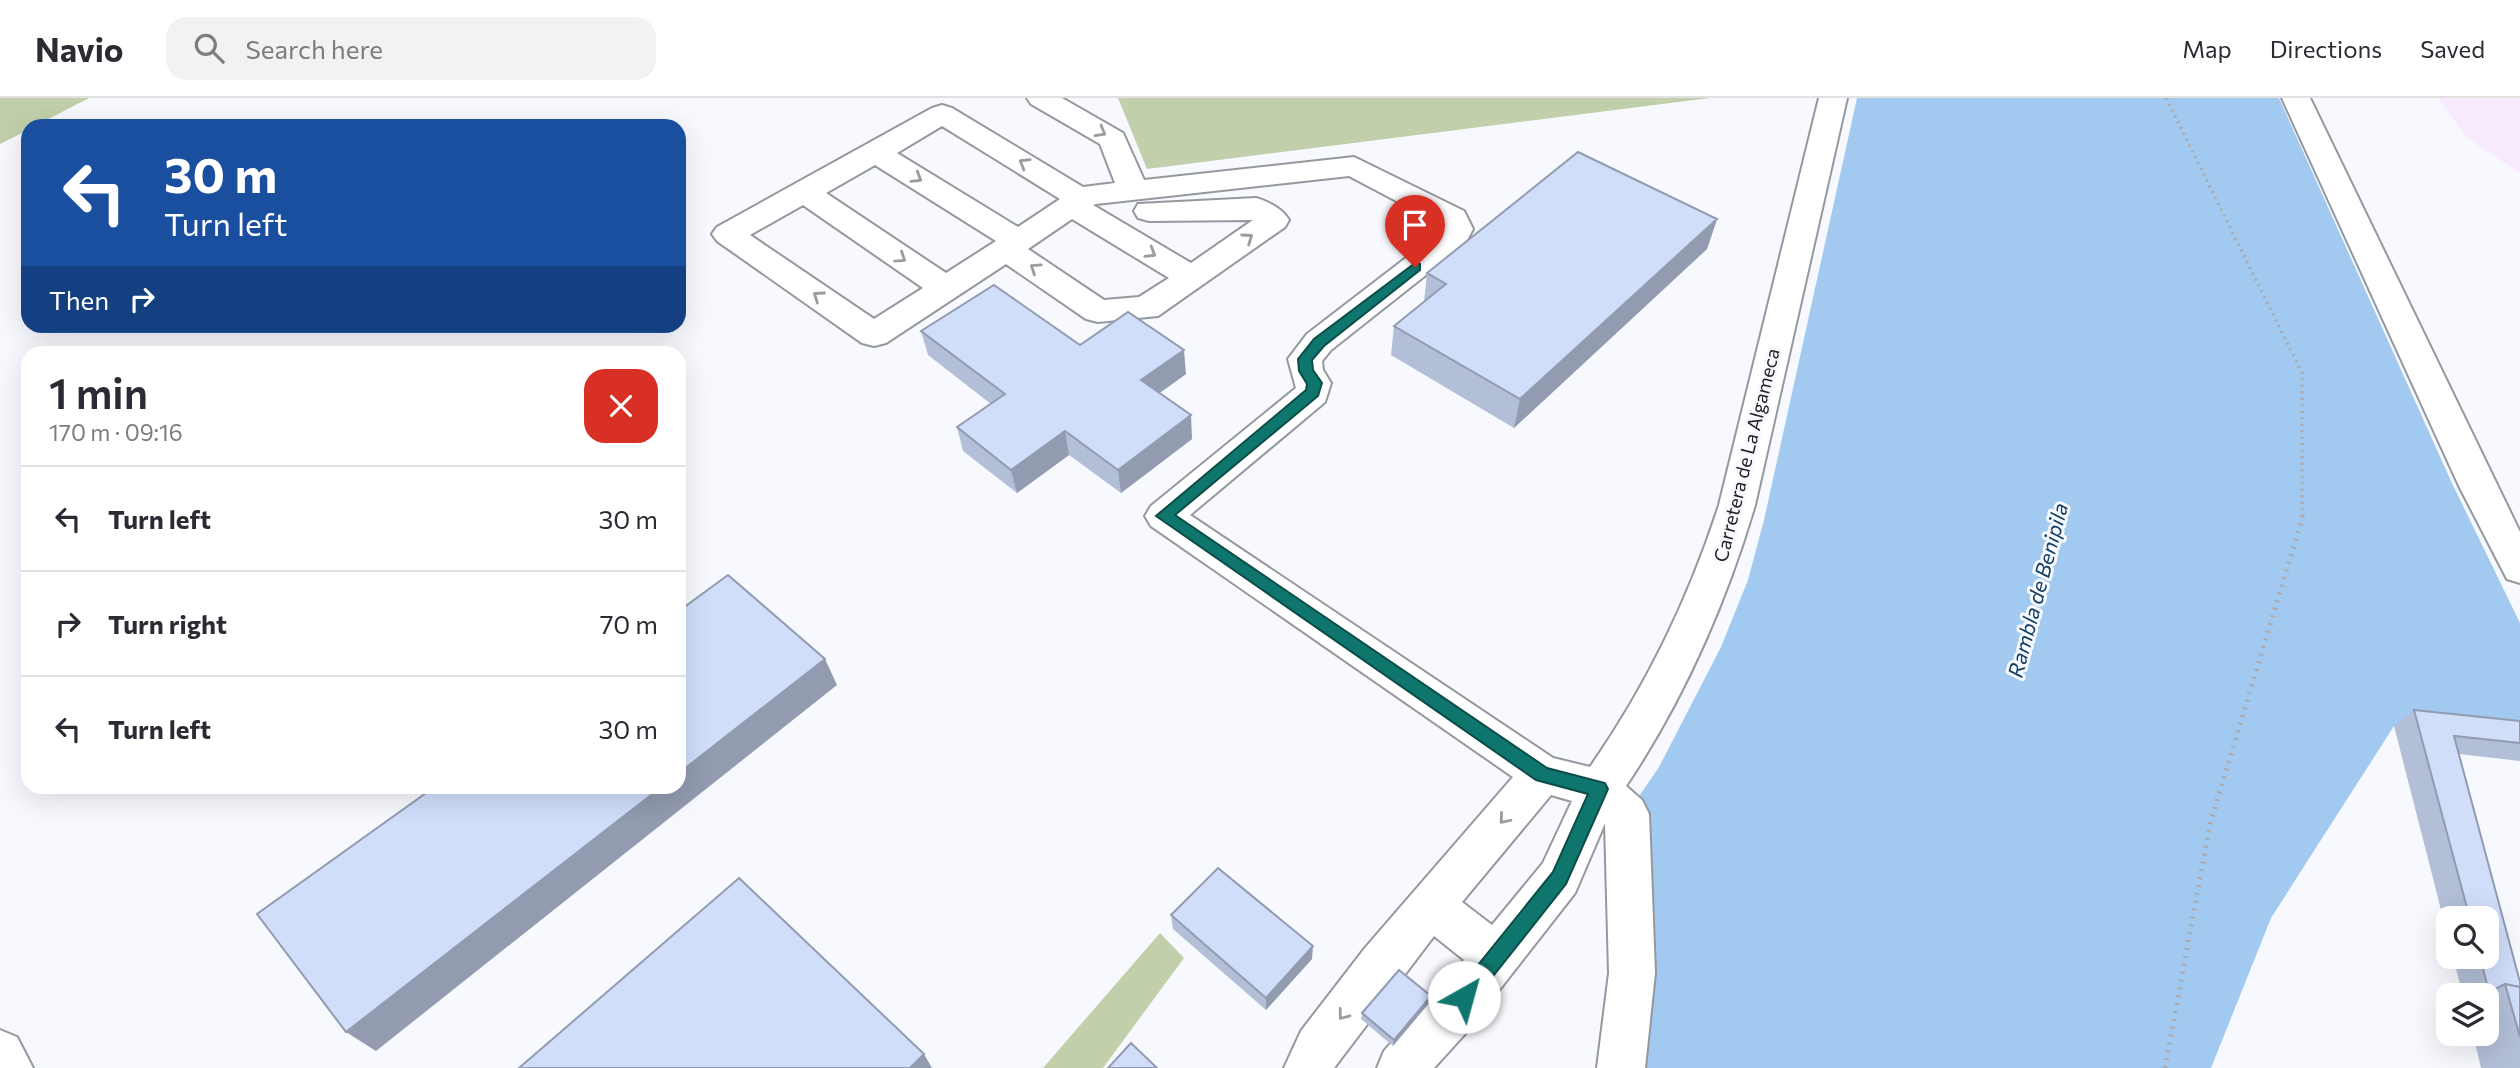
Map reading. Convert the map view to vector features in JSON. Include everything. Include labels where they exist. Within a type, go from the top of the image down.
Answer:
[{"type":"street","points":[[969,98],[876,153],[728,234],[874,335],[1088,195],[1354,166],[1453,218],[1458,229],[1454,237],[1319,342],[1305,359],[1306,371],[1314,383],[1313,393],[1164,516],[1542,774],[1599,789],[1627,814],[1632,973],[1621,1068]]},
{"type":"street","points":[[1041,98],[1113,139],[1133,190]]},
{"type":"street","name":"Carretera de La Algameca","points":[[1401,1068],[1447,1018],[1559,878],[1599,789],[1634,736],[1691,629],[1719,563],[1737,505],[1833,98]]},
{"type":"street","points":[[2296,98],[2477,486],[2520,568]]},
{"type":"street","points":[[942,114],[1077,202],[1114,231],[1192,278]]},
{"type":"street","points":[[876,153],[1012,245],[1098,311],[1146,308],[1274,220],[1256,208],[1151,210],[1114,231]]},
{"type":"street","points":[[804,192],[946,288]]},
{"type":"street","points":[[1308,1068],[1318,1048],[1381,964],[1542,774]]},
{"type":"street","points":[[1430,906],[1496,956]]},
{"type":"street","points":[[0,1054],[9,1068]]},
{"type":"path","points":[[2165,1068],[2210,824],[2303,516],[2302,373],[2166,98]]},
{"type":"shaded area","points":[[2438,98],[2520,98],[2520,173],[2467,138]]},
{"type":"green space","points":[[0,98],[89,98],[48,119],[21,119],[21,134],[0,144]]},
{"type":"green space","points":[[1118,98],[1710,98],[1147,169]]},
{"type":"green space","points":[[1160,933],[1184,958],[1103,1068],[1043,1068]]},
{"type":"water","name":"Rambla de Benipila","points":[[1857,98],[2279,98],[2451,481],[2520,623],[2520,738],[2394,726],[2271,918],[2211,1068],[1621,1068],[1627,814],[1659,767],[1721,647],[1748,580],[1764,520]]},
{"type":"building","points":[[1578,152],[1717,219],[1520,399],[1394,326],[1446,284],[1427,273]]},
{"type":"building","points":[[994,285],[1080,345],[1128,312],[1184,350],[1141,380],[1191,415],[1118,470],[1065,431],[1011,470],[957,427],[1005,394],[921,331]]},
{"type":"building","points":[[728,575],[825,659],[686,768],[686,606]]},
{"type":"building","points":[[2414,710],[2520,721],[2520,743],[2454,736],[2520,982],[2520,987],[2505,984],[2499,987],[2499,983],[2487,983],[2483,969],[2499,969],[2499,906],[2467,906]]},
{"type":"building","points":[[425,794],[652,794],[346,1032],[257,914]]},
{"type":"building","points":[[1218,868],[1313,946],[1266,998],[1171,915]]},
{"type":"building","points":[[739,878],[924,1054],[910,1068],[519,1068]]},
{"type":"building","points":[[1399,970],[1431,996],[1394,1040],[1362,1013]]},
{"type":"building","points":[[2505,984],[2520,987],[2520,1037]]},
{"type":"building","points":[[1131,1043],[1157,1068],[1108,1068]]},
{"type":"route","points":[[1415,267],[1319,342],[1305,359],[1306,371],[1314,383],[1313,393],[1164,516],[1542,774],[1599,789],[1559,878],[1464,997]]}]
